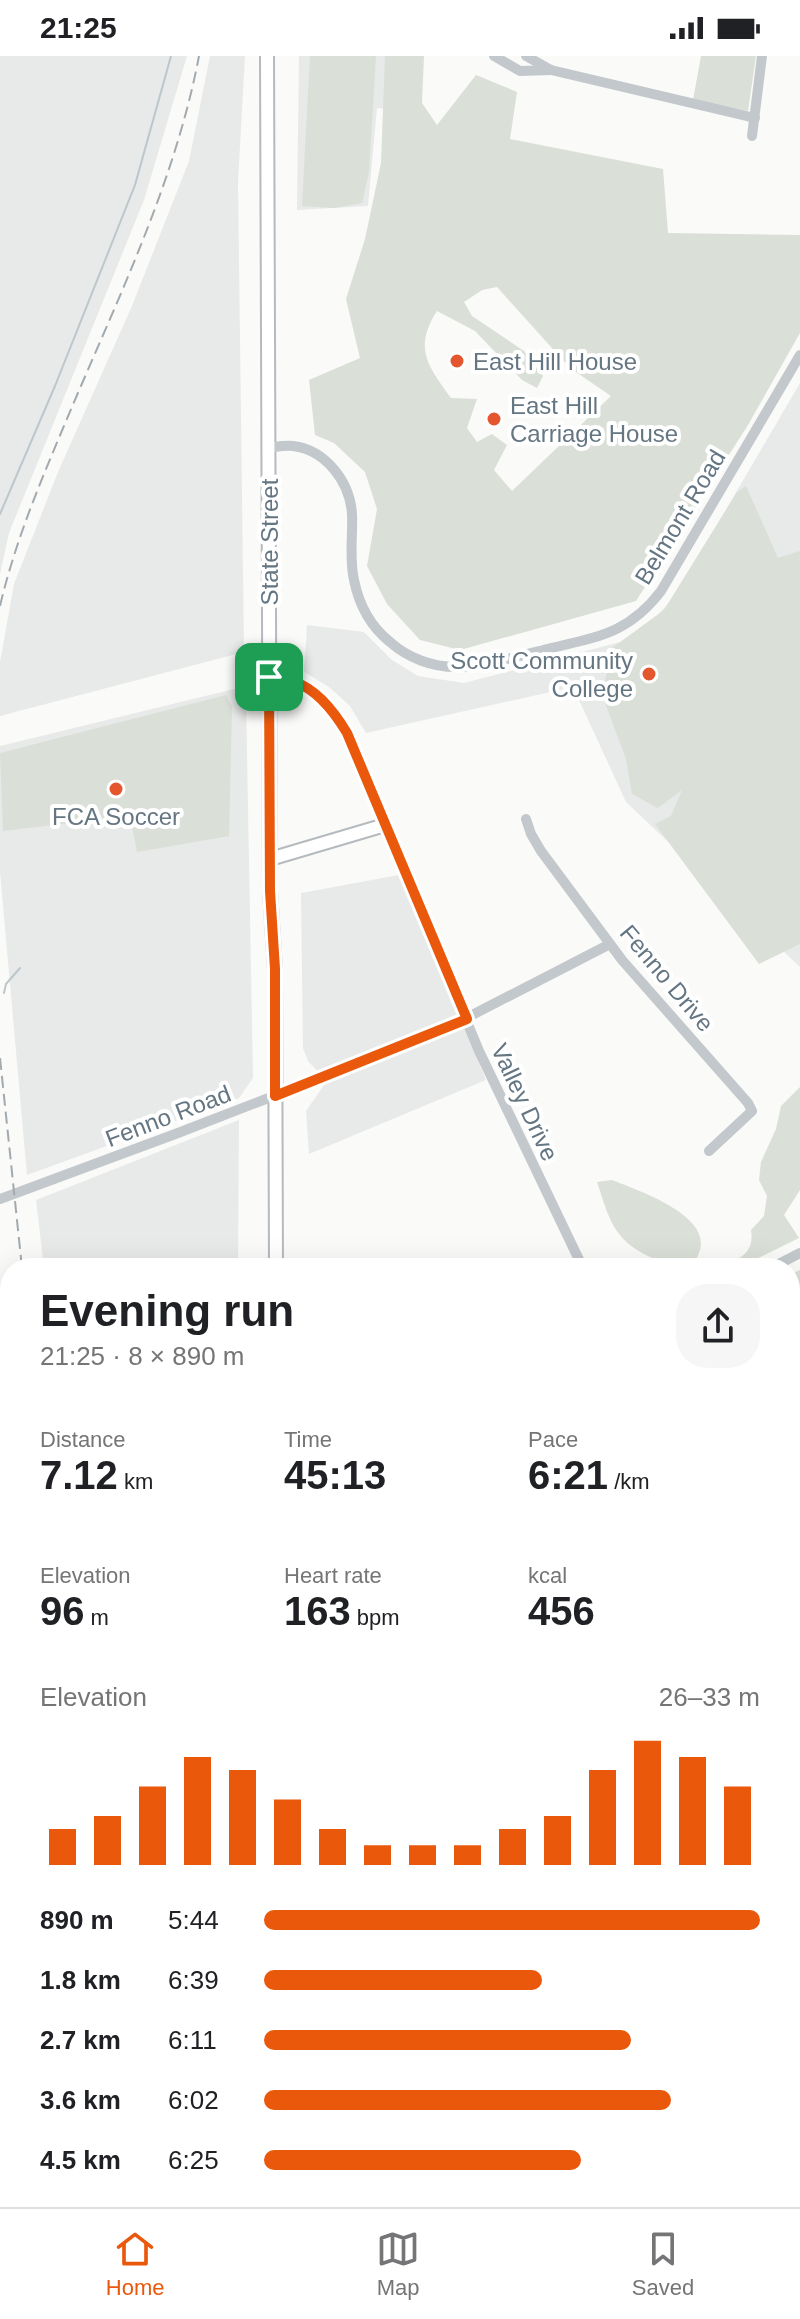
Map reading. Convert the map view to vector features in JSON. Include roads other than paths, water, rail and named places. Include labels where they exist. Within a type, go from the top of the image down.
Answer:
[{"type":"main road","name":"State Street","points":[[267,56],[270,859],[275,969],[276,1258]]},
{"type":"main road","points":[[270,859],[385,825]]},
{"type":"street","points":[[494,56],[520,71],[551,70],[755,118]]},
{"type":"street","points":[[526,56],[551,70]]},
{"type":"street","points":[[752,136],[762,56]]},
{"type":"street","name":"Belmont Road","points":[[268,448],[292,446],[312,452],[327,462],[341,478],[349,494],[352,514],[351,564],[354,582],[367,616],[383,637],[401,652],[426,663],[481,666],[603,635],[637,618],[661,591],[800,355]]},
{"type":"street","name":"Valley Drive","points":[[269,677],[296,682],[329,707],[347,733],[479,1051],[578,1258]]},
{"type":"street","name":"Fenno Drive","points":[[526,819],[541,851],[610,944],[748,1103],[752,1111],[709,1151]]},
{"type":"street","name":"Fenno Road","points":[[0,1199],[275,1096],[467,1019],[610,944]]},
{"type":"waterway","points":[[0,514],[135,185],[171,56]]},
{"type":"waterway","points":[[4,993],[6,984],[20,968]]},
{"type":"railway","points":[[0,606],[35,497],[158,201],[188,105],[199,56]]},
{"type":"railway","points":[[0,1058],[21,1258]]},
{"type":"place","name":"East Hill House","points":[[457,361]]},
{"type":"place","name":"East Hill Carriage House","points":[[494,419]]},
{"type":"place","name":"Scott Community College","points":[[649,674]]},
{"type":"place","name":"FCA Soccer","points":[[116,789]]}]
